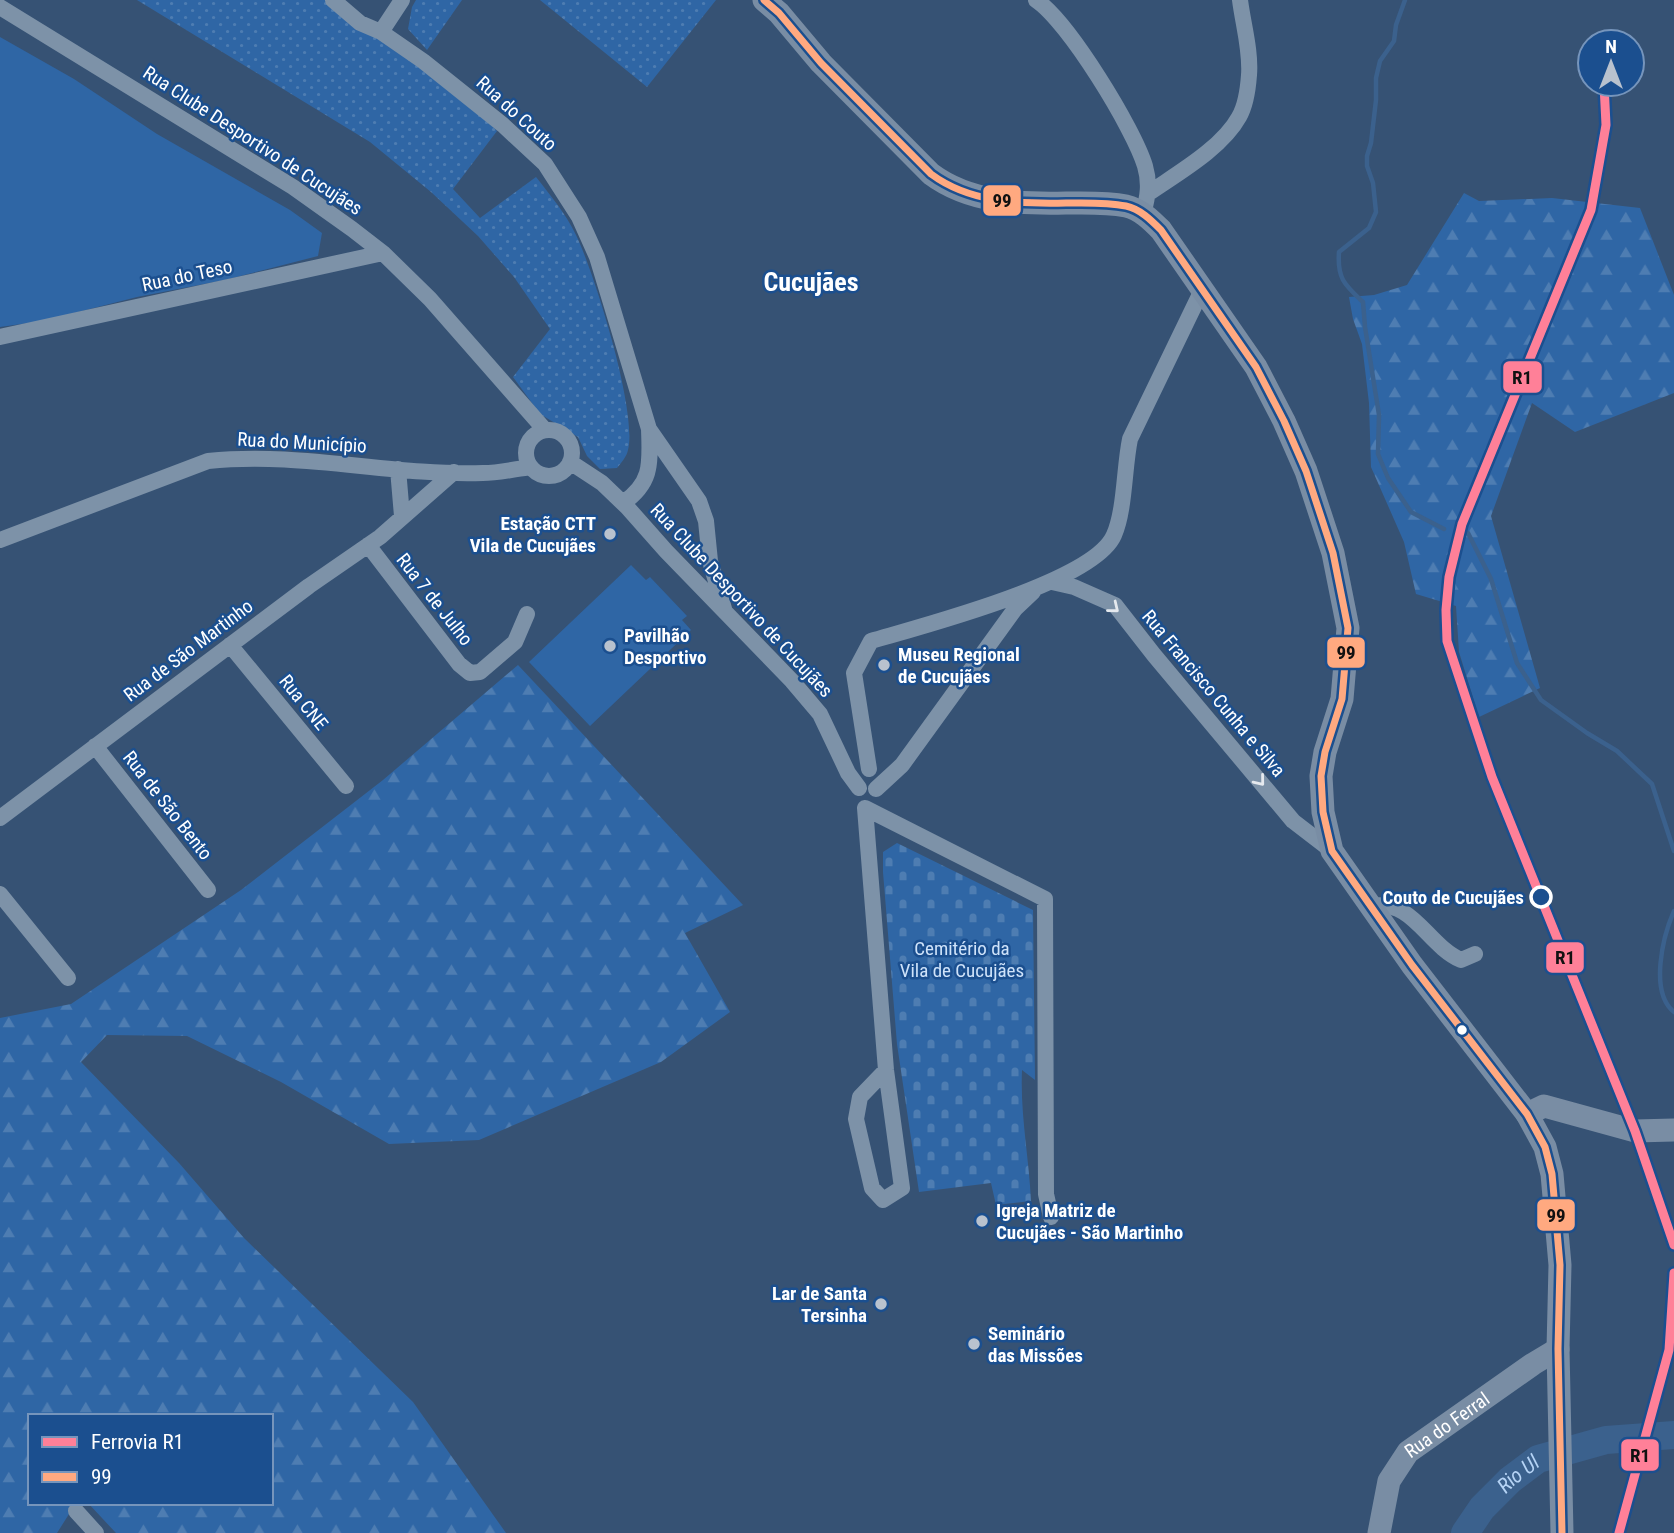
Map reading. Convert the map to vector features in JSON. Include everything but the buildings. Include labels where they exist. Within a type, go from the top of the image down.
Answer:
[{"type":"main road","points":[[764,0],[779,13],[830,72],[946,186],[994,200],[1026,204],[1097,203],[1128,206],[1146,203],[1161,230],[1256,367],[1284,421],[1310,484],[1338,572],[1348,628],[1342,699],[1325,752],[1321,776],[1322,812],[1332,851],[1412,965],[1527,1114],[1545,1147],[1552,1174],[1560,1265],[1558,1349],[1562,1533]]},
{"type":"main road","points":[[1527,1114],[1544,1107],[1635,1131],[1674,1130]]},
{"type":"main road","name":"Rua do Ferral","points":[[1379,1533],[1389,1481],[1408,1452],[1558,1349]]},
{"type":"street","name":"Rua do Couto","points":[[333,0],[360,23],[381,32],[467,95],[503,125],[545,164],[579,217],[597,257],[649,429],[650,455],[646,477],[639,492],[623,503]]},
{"type":"street","points":[[381,32],[402,0]]},
{"type":"street","points":[[1036,0],[1063,27],[1132,134],[1146,168],[1146,203]]},
{"type":"street","points":[[1146,203],[1227,133],[1240,117],[1246,102],[1250,72],[1240,0]]},
{"type":"street","name":"Rua Clube Desportivo de Cucujães","points":[[0,6],[293,187],[383,253],[430,299],[545,430]]},
{"type":"street","name":"Rua do Teso","points":[[0,337],[383,253]]},
{"type":"street","points":[[866,808],[875,800],[876,789],[902,765],[1015,609],[1045,585],[1101,552],[1113,537],[1119,519],[1130,439],[1202,290]]},
{"type":"street","name":"Rua do Couto","points":[[649,429],[699,501],[706,521],[710,561],[725,614]]},
{"type":"street","points":[[545,430],[561,433],[567,439],[572,454],[570,462],[559,473],[552,475],[537,472],[531,467],[526,452],[527,445],[531,438],[545,430]]},
{"type":"street","name":"Rua do Município","points":[[0,540],[208,461],[244,457],[483,473],[531,467]]},
{"type":"street","name":"Rua Clube Desportivo de Cucujães","points":[[570,462],[601,483],[623,503],[725,614],[792,681],[820,714],[848,773],[859,788]]},
{"type":"street","points":[[398,469],[402,516]]},
{"type":"street","name":"Rua de São Martinho","points":[[0,818],[368,545],[454,472]]},
{"type":"street","name":"Rua 7 de Julho","points":[[368,545],[459,664],[470,673],[480,672],[515,642],[527,614]]},
{"type":"street","points":[[869,769],[854,673],[871,641],[972,611],[1045,585]]},
{"type":"street","name":"Rua Francisco Cunha e Silva","points":[[1045,585],[1074,587],[1115,606],[1293,821],[1332,851]]},
{"type":"street","name":"Rua CNE","points":[[230,645],[346,786]]},
{"type":"street","name":"Rua de São Bento","points":[[95,746],[208,890]]},
{"type":"street","points":[[876,789],[866,784],[859,788],[855,792],[857,802],[1045,899],[1046,1194],[1051,1217]]},
{"type":"street","points":[[866,808],[886,1070],[902,1188],[883,1200],[872,1188],[856,1119],[860,1097],[886,1070]]},
{"type":"street","points":[[0,894],[68,978]]},
{"type":"street","points":[[1371,906],[1386,904],[1410,915],[1448,954],[1461,960],[1475,954]]},
{"type":"street","points":[[76,1511],[96,1533]]},
{"type":"green space","points":[[137,0],[327,0],[470,103],[497,131],[453,189],[480,218],[536,177],[568,220],[584,253],[603,309],[627,406],[628,450],[617,468],[600,469],[587,456],[578,437],[540,414],[513,377],[550,329],[514,277],[478,236],[431,192],[370,142]]},
{"type":"green space","points":[[416,0],[462,0],[427,50],[408,29]]},
{"type":"green space","points":[[540,0],[716,0],[647,87]]},
{"type":"green space","points":[[0,37],[74,79],[157,134],[290,210],[322,233],[318,256],[43,321],[0,327]]},
{"type":"green space","points":[[1464,193],[1479,201],[1552,198],[1640,208],[1674,295],[1674,393],[1575,432],[1532,403],[1491,516],[1540,688],[1479,717],[1459,652],[1456,606],[1416,594],[1404,542],[1371,467],[1369,403],[1362,344],[1349,297],[1374,295],[1407,285]]},
{"type":"green space","name":"Pavilhão Desportivo","points":[[631,565],[646,580],[650,577],[687,616],[682,620],[691,630],[590,726],[529,662]]},
{"type":"green space","points":[[518,665],[743,905],[685,933],[730,1012],[661,1062],[479,1140],[389,1144],[281,1082],[187,1036],[107,1035],[81,1062],[179,1163],[244,1238],[413,1402],[506,1533],[116,1533],[90,1505],[273,1505],[273,1414],[28,1414],[28,1505],[75,1505],[57,1533],[0,1533],[0,1018],[71,1004],[241,890],[383,780]]},
{"type":"green space","name":"Cemitério da Vila de Cucujães","points":[[897,843],[1033,910],[1035,1080],[1022,1070],[1023,1119],[1031,1201],[996,1205],[991,1183],[919,1192],[897,1044],[883,872],[883,852]]},
{"type":"waterway","points":[[1405,0],[1396,25],[1394,41],[1380,61],[1376,78],[1376,100],[1367,156],[1376,212],[1369,228],[1339,252],[1339,269],[1351,291],[1363,302],[1379,415],[1378,454],[1388,478],[1411,512],[1444,529]]},
{"type":"waterway","points":[[1468,533],[1491,579],[1517,663],[1541,700],[1617,751],[1652,784],[1674,851]]},
{"type":"waterway","points":[[1674,911],[1660,963],[1662,991],[1666,1003],[1674,1012]]},
{"type":"waterway","name":"Rio Ul","points":[[1465,1533],[1482,1508],[1510,1480],[1538,1459],[1606,1440],[1674,1435]]},
{"type":"rail line","name":"R1","points":[[1605,98],[1606,125],[1591,210],[1462,524],[1449,577],[1447,641],[1492,777],[1635,1131],[1674,1245]]},
{"type":"rail line","name":"R1","points":[[1619,1533],[1669,1350],[1674,1273]]},
{"type":"transit line","name":"99","points":[[764,0],[779,13],[821,63],[931,174],[946,184],[996,200],[1111,204],[1131,207],[1145,215],[1161,230],[1256,367],[1306,471],[1333,553],[1348,628],[1342,699],[1325,752],[1321,776],[1323,812],[1332,851],[1412,965],[1527,1114],[1545,1147],[1552,1174],[1560,1265],[1558,1349],[1562,1533]]},
{"type":"place","name":"Estação CTT Vila de Cucujães","points":[[610,534]]},
{"type":"place","name":"Pavilhão Desportivo","points":[[610,646]]},
{"type":"place","name":"Museu Regional de Cucujães","points":[[884,665]]},
{"type":"place","name":"Couto de Cucujães","points":[[1541,897]]},
{"type":"place","name":"Igreja Matriz de Cucujães - São Martinho","points":[[982,1221]]},
{"type":"place","name":"Lar de Santa Tersinha","points":[[881,1304]]},
{"type":"place","name":"Seminário das Missões","points":[[974,1344]]},
{"type":"district","name":"Cucujães","points":[[811,282]]}]
